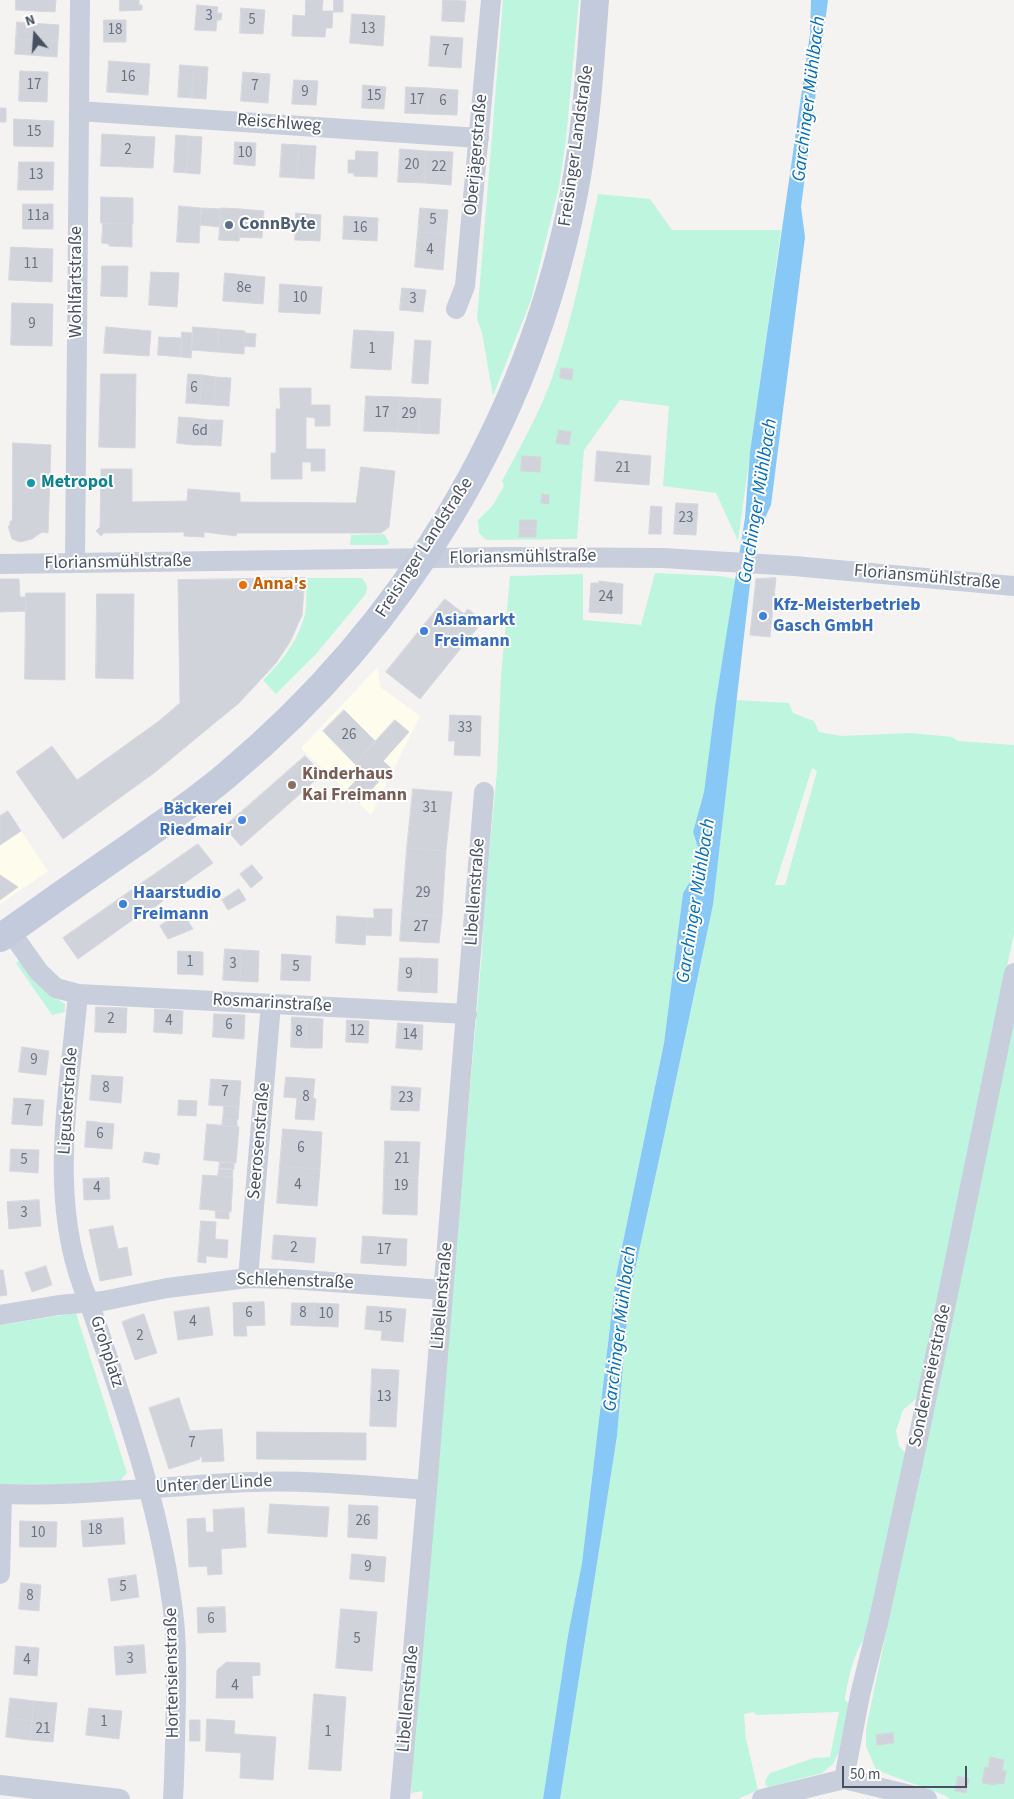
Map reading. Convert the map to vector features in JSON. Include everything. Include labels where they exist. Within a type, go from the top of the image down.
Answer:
[{"type":"main road","name":"Freisinger Landstraße","points":[[5,934],[174,816],[228,775],[326,682],[382,616],[423,559],[481,462],[507,409],[538,329],[573,198],[585,122],[595,0]]},
{"type":"street","name":"Wohlfartstraße","points":[[75,563],[80,0]]},
{"type":"street","name":"Oberjägerstraße","points":[[456,310],[465,286],[491,0]]},
{"type":"street","name":"Reischlweg","points":[[78,111],[479,138]]},
{"type":"street","name":"Floriansmühlstraße","points":[[0,564],[570,557],[663,558],[766,564],[1014,586]]},
{"type":"street","name":"Libellenstraße","points":[[400,1799],[467,1014],[484,792]]},
{"type":"street","points":[[5,934],[56,988],[78,994]]},
{"type":"street","name":"Sondermeierstraße","points":[[844,1778],[860,1696],[879,1619],[921,1425],[1014,972]]},
{"type":"street","name":"Rosmarinstraße","points":[[78,994],[467,1014]]},
{"type":"street","name":"Ligusterstraße","points":[[78,994],[67,1116],[64,1207],[68,1235],[79,1280],[89,1302]]},
{"type":"street","name":"Seerosenstraße","points":[[248,1278],[271,1004]]},
{"type":"street","name":"Schlehenstraße","points":[[89,1302],[103,1302],[167,1288],[248,1278],[289,1279],[443,1290]]},
{"type":"street","name":"Grohplatz","points":[[0,1314],[89,1302],[139,1452],[149,1488]]},
{"type":"street","name":"Unter der Linde","points":[[1,1494],[97,1493],[256,1482],[306,1482],[427,1490]]},
{"type":"street","name":"Hortensienstraße","points":[[149,1488],[167,1572],[174,1622],[176,1662],[173,1799]]},
{"type":"street","points":[[0,1574],[1,1494]]},
{"type":"street","points":[[762,1799],[844,1778],[927,1799]]},
{"type":"street","points":[[0,1785],[120,1799]]},
{"type":"shaded area","points":[[378,667],[380,687],[420,716],[371,815],[301,748]]},
{"type":"shaded area","points":[[21,831],[48,871],[0,904],[0,845]]},
{"type":"green space","points":[[503,0],[579,0],[566,140],[559,187],[531,300],[493,396],[482,333],[477,319]]},
{"type":"green space","points":[[598,194],[650,199],[672,230],[781,230],[738,541],[716,493],[663,486],[669,406],[620,400],[584,450],[577,539],[486,540],[479,533],[478,520],[493,505],[504,486],[502,481],[535,417],[552,378],[572,310]]},
{"type":"green space","points":[[384,534],[389,542],[387,545],[350,545],[351,535]]},
{"type":"green space","points":[[655,573],[720,576],[736,579],[715,706],[704,792],[693,832],[698,848],[696,872],[683,893],[664,1043],[616,1276],[582,1563],[568,1635],[543,1799],[422,1799],[423,1791],[411,1793],[414,1730],[497,772],[501,676],[510,576],[583,574],[583,620],[641,625]]},
{"type":"green space","points":[[307,578],[362,578],[367,590],[365,595],[317,653],[276,694],[263,680],[283,658],[294,641],[302,623],[306,605]]},
{"type":"green space","points":[[736,700],[789,703],[793,713],[814,721],[819,732],[841,736],[911,733],[952,737],[958,741],[1014,745],[1014,933],[917,1398],[903,1410],[896,1431],[899,1446],[907,1455],[866,1637],[858,1650],[849,1676],[845,1700],[849,1704],[839,1752],[833,1764],[822,1773],[769,1787],[765,1785],[770,1773],[814,1758],[830,1757],[839,1712],[757,1715],[753,1712],[744,1714],[746,1739],[758,1790],[738,1799],[560,1799],[617,1436],[629,1297],[713,905]],"holes":[[[812,768],[817,771],[785,885],[775,885]]]},
{"type":"green space","points":[[20,960],[54,997],[65,1004],[65,1012],[52,1015],[16,963]]},
{"type":"green space","points":[[1014,1016],[1014,1799],[950,1799],[944,1795],[876,1770],[866,1746],[866,1729]]},
{"type":"green space","points":[[76,1313],[127,1473],[120,1481],[50,1485],[0,1484],[0,1325]]},
{"type":"water","name":"Garchinger Mühlbach","points":[[811,0],[828,0],[801,207],[805,237],[771,505],[760,529],[750,584],[713,905],[629,1297],[617,1436],[560,1799],[543,1799],[568,1635],[582,1563],[616,1276],[664,1043],[683,893],[696,872],[698,848],[693,832],[704,792],[715,706],[745,518],[750,452],[810,34]]},
{"type":"building","points":[[16,0],[56,0],[55,12],[16,10]]},
{"type":"building","points":[[120,0],[139,0],[142,10],[120,11]]},
{"type":"building","points":[[306,0],[323,0],[322,11],[333,11],[332,28],[326,28],[325,37],[292,36],[293,15],[305,16]]},
{"type":"building","points":[[334,0],[343,0],[343,12],[334,12]]},
{"type":"building","points":[[443,0],[466,1],[464,22],[442,21]]},
{"type":"building","points":[[197,5],[218,7],[217,13],[222,13],[221,20],[217,20],[216,31],[195,30]]},
{"type":"building","points":[[241,8],[265,10],[263,34],[240,33]]},
{"type":"building","points":[[352,14],[385,16],[383,46],[350,43]]},
{"type":"building","points":[[104,20],[126,20],[126,42],[104,42]]},
{"type":"building","points":[[17,22],[59,25],[58,41],[16,39]]},
{"type":"building","points":[[431,36],[463,38],[461,68],[429,66]]},
{"type":"building","points":[[16,39],[58,41],[57,57],[15,54]]},
{"type":"building","points":[[109,61],[150,64],[148,95],[107,92]]},
{"type":"building","points":[[180,65],[194,66],[192,98],[178,97]]},
{"type":"building","points":[[194,66],[208,67],[206,99],[192,98]]},
{"type":"building","points":[[20,71],[48,72],[47,102],[19,101]]},
{"type":"building","points":[[243,72],[270,74],[268,103],[241,101]]},
{"type":"building","points":[[294,80],[318,81],[316,105],[292,104]]},
{"type":"building","points":[[363,85],[386,87],[384,109],[362,108]]},
{"type":"building","points":[[406,87],[429,88],[428,114],[405,113]]},
{"type":"building","points":[[429,88],[458,90],[457,115],[428,114]]},
{"type":"building","points":[[0,108],[6,108],[6,122],[0,122]]},
{"type":"building","points":[[14,119],[54,121],[53,147],[14,146]]},
{"type":"building","points":[[102,134],[155,137],[153,168],[101,166]]},
{"type":"building","points":[[176,135],[189,136],[187,173],[174,172]]},
{"type":"building","points":[[189,136],[202,137],[200,174],[187,173]]},
{"type":"building","points":[[235,142],[256,143],[255,166],[234,164]]},
{"type":"building","points":[[282,144],[299,145],[297,178],[280,177]]},
{"type":"building","points":[[299,145],[316,146],[314,179],[297,178]]},
{"type":"building","points":[[400,149],[426,151],[425,183],[398,182]]},
{"type":"building","points":[[356,151],[378,152],[377,177],[354,176],[354,173],[348,173],[348,160],[355,160]]},
{"type":"building","points":[[426,151],[453,152],[451,185],[425,183]]},
{"type":"building","points":[[19,162],[54,162],[53,190],[18,190]]},
{"type":"building","points":[[101,197],[133,198],[133,224],[101,223]]},
{"type":"building","points":[[23,204],[53,204],[53,229],[23,229]]},
{"type":"building","points":[[179,206],[201,208],[199,243],[177,242]]},
{"type":"building","points":[[202,208],[221,209],[220,227],[200,225]]},
{"type":"building","points":[[221,208],[241,209],[239,241],[219,240]]},
{"type":"building","points":[[420,208],[448,210],[446,234],[418,232]]},
{"type":"building","points":[[241,209],[264,211],[262,238],[239,237]]},
{"type":"building","points":[[296,213],[321,215],[320,241],[295,240]]},
{"type":"building","points":[[344,216],[378,218],[377,241],[343,239]]},
{"type":"building","points":[[103,223],[132,224],[132,247],[109,246],[109,244],[102,243]]},
{"type":"building","points":[[418,232],[446,234],[443,270],[415,267]]},
{"type":"building","points":[[11,247],[53,249],[52,282],[9,280]]},
{"type":"building","points":[[102,266],[128,266],[127,297],[101,296]]},
{"type":"building","points":[[151,272],[179,273],[177,307],[149,305]]},
{"type":"building","points":[[225,273],[265,277],[263,304],[223,301]]},
{"type":"building","points":[[280,284],[322,287],[320,314],[279,312]]},
{"type":"building","points":[[402,288],[426,290],[423,312],[400,310]]},
{"type":"building","points":[[12,303],[53,304],[52,346],[11,345]]},
{"type":"building","points":[[106,327],[151,331],[149,356],[104,353]]},
{"type":"building","points":[[193,327],[219,329],[218,352],[191,350]]},
{"type":"building","points":[[219,329],[245,331],[244,354],[218,352]]},
{"type":"building","points":[[354,330],[394,332],[391,370],[351,368]]},
{"type":"building","points":[[182,332],[193,333],[191,358],[181,357]]},
{"type":"building","points":[[245,333],[256,334],[255,347],[244,346]]},
{"type":"building","points":[[159,337],[182,338],[181,357],[158,355]]},
{"type":"building","points":[[415,340],[431,341],[428,384],[412,383]]},
{"type":"building","points":[[561,368],[573,369],[572,380],[560,378]]},
{"type":"building","points":[[101,374],[136,374],[135,448],[99,447]]},
{"type":"building","points":[[188,374],[202,375],[200,404],[186,403]]},
{"type":"building","points":[[202,375],[216,377],[214,405],[200,404]]},
{"type":"building","points":[[216,377],[231,378],[229,406],[214,405]]},
{"type":"building","points":[[280,388],[311,388],[311,405],[330,405],[330,426],[315,426],[315,418],[306,417],[306,449],[325,449],[325,471],[311,471],[311,462],[302,462],[302,479],[271,479],[271,453],[276,453],[276,409],[280,409]]},
{"type":"building","points":[[366,396],[400,397],[398,432],[364,431]]},
{"type":"building","points":[[400,397],[420,398],[419,433],[398,432]]},
{"type":"building","points":[[420,398],[441,399],[439,434],[419,433]]},
{"type":"building","points":[[179,417],[194,418],[192,445],[177,443]]},
{"type":"building","points":[[194,418],[209,420],[207,445],[192,445]]},
{"type":"building","points":[[209,420],[223,420],[221,446],[207,445]]},
{"type":"building","points":[[559,430],[571,432],[569,445],[556,443]]},
{"type":"building","name":"Metropol","points":[[13,443],[51,445],[48,533],[42,532],[32,539],[20,542],[12,539],[8,526],[10,526],[10,521],[12,521]]},
{"type":"building","points":[[597,451],[651,456],[649,485],[595,481]]},
{"type":"building","points":[[522,456],[541,457],[540,472],[521,471]]},
{"type":"building","points":[[361,467],[395,471],[389,527],[381,533],[237,533],[236,536],[204,532],[204,537],[184,536],[184,532],[104,533],[101,536],[96,531],[100,527],[101,469],[132,469],[132,502],[187,501],[188,489],[240,493],[240,502],[356,503]]},
{"type":"building","points":[[542,494],[549,495],[549,504],[541,503]]},
{"type":"building","points":[[676,503],[698,504],[696,535],[674,534]]},
{"type":"building","points":[[651,506],[662,507],[661,534],[649,534]]},
{"type":"building","points":[[520,520],[537,520],[536,529],[520,528]]},
{"type":"building","points":[[520,528],[536,529],[536,537],[519,537]]},
{"type":"building","points":[[305,578],[302,615],[290,642],[276,663],[239,703],[154,773],[63,839],[16,772],[52,746],[77,780],[159,721],[180,703],[178,580]]},
{"type":"building","name":"Kfz-Meisterbetrieb Gasch GmbH","points":[[776,578],[770,637],[750,635],[756,579]]},
{"type":"building","points":[[0,579],[19,579],[20,597],[26,597],[26,611],[0,612]]},
{"type":"building","points":[[599,581],[623,584],[622,614],[589,612],[591,583],[599,583]]},
{"type":"building","points":[[26,593],[65,593],[65,680],[25,679]]},
{"type":"building","points":[[97,594],[134,594],[133,679],[96,678]]},
{"type":"building","points":[[445,599],[464,614],[468,609],[483,621],[420,699],[386,672]]},
{"type":"building","points":[[344,710],[375,741],[355,764],[323,731]]},
{"type":"building","points":[[450,715],[481,716],[480,756],[454,755],[455,741],[449,741]]},
{"type":"building","points":[[395,720],[409,732],[383,761],[391,768],[359,803],[346,791],[364,772],[355,764]]},
{"type":"building","points":[[305,756],[322,774],[281,811],[264,792]]},
{"type":"building","points":[[413,789],[452,792],[446,851],[407,848]]},
{"type":"building","points":[[264,792],[281,811],[241,846],[224,827]]},
{"type":"building","points":[[8,811],[21,831],[0,845],[0,816]]},
{"type":"building","points":[[198,844],[213,863],[162,899],[163,901],[146,913],[145,911],[78,959],[63,938]]},
{"type":"building","points":[[407,848],[446,851],[442,916],[402,913]]},
{"type":"building","points":[[252,865],[263,878],[251,888],[240,874]]},
{"type":"building","points":[[0,875],[18,887],[0,900]]},
{"type":"building","points":[[239,889],[246,900],[228,910],[222,900]]},
{"type":"building","points":[[374,909],[392,909],[391,936],[366,935],[367,918],[374,918]]},
{"type":"building","points":[[182,911],[193,929],[168,939],[160,926]]},
{"type":"building","points":[[402,913],[442,916],[439,943],[400,941]]},
{"type":"building","points":[[337,916],[367,918],[365,945],[336,943]]},
{"type":"building","points":[[225,949],[242,950],[240,981],[223,980]]},
{"type":"building","points":[[242,950],[259,951],[258,982],[240,981]]},
{"type":"building","points":[[178,951],[203,952],[203,975],[178,974]]},
{"type":"building","points":[[282,954],[311,956],[310,981],[281,980]]},
{"type":"building","points":[[400,958],[419,958],[418,992],[398,991]]},
{"type":"building","points":[[419,958],[438,959],[437,993],[418,992]]},
{"type":"building","points":[[96,1007],[127,1008],[126,1033],[95,1032]]},
{"type":"building","points":[[155,1009],[183,1011],[182,1034],[154,1032]]},
{"type":"building","points":[[214,1014],[245,1015],[244,1039],[213,1037]]},
{"type":"building","points":[[292,1017],[307,1018],[306,1048],[291,1047]]},
{"type":"building","points":[[307,1018],[323,1019],[322,1048],[306,1048]]},
{"type":"building","points":[[347,1020],[369,1021],[368,1043],[346,1042]]},
{"type":"building","points":[[398,1023],[423,1025],[422,1050],[396,1048]]},
{"type":"building","points":[[22,1047],[49,1051],[46,1075],[19,1072]]},
{"type":"building","points":[[92,1075],[123,1077],[121,1103],[90,1100]]},
{"type":"building","points":[[286,1077],[315,1079],[313,1098],[316,1099],[314,1120],[295,1119],[297,1098],[284,1097]]},
{"type":"building","points":[[211,1079],[241,1081],[239,1107],[209,1105]]},
{"type":"building","points":[[392,1086],[421,1088],[419,1111],[391,1110]]},
{"type":"building","points":[[14,1098],[44,1100],[42,1126],[12,1124]]},
{"type":"building","points":[[179,1100],[197,1101],[196,1116],[178,1115]]},
{"type":"building","points":[[224,1106],[239,1107],[238,1120],[223,1118]]},
{"type":"building","points":[[223,1118],[237,1120],[237,1127],[222,1126]]},
{"type":"building","points":[[87,1121],[114,1124],[112,1149],[85,1147]]},
{"type":"building","points":[[207,1124],[239,1127],[236,1163],[204,1160]]},
{"type":"building","points":[[283,1129],[322,1132],[320,1169],[280,1166]]},
{"type":"building","points":[[385,1141],[420,1142],[418,1178],[384,1177]]},
{"type":"building","points":[[11,1149],[39,1150],[38,1173],[10,1171]]},
{"type":"building","points":[[145,1152],[160,1154],[158,1165],[143,1162]]},
{"type":"building","points":[[220,1162],[234,1163],[234,1169],[219,1168]]},
{"type":"building","points":[[280,1166],[320,1169],[317,1206],[277,1203]]},
{"type":"building","points":[[219,1169],[233,1170],[232,1178],[218,1176]]},
{"type":"building","points":[[203,1175],[233,1177],[231,1212],[200,1209]]},
{"type":"building","points":[[384,1177],[418,1178],[417,1215],[383,1214]]},
{"type":"building","points":[[109,1178],[110,1199],[84,1200],[83,1179]]},
{"type":"building","points":[[39,1200],[41,1226],[9,1229],[7,1202]]},
{"type":"building","points":[[216,1211],[229,1212],[229,1219],[216,1218]]},
{"type":"building","points":[[201,1221],[216,1222],[215,1239],[228,1240],[227,1258],[206,1256],[206,1263],[198,1262]]},
{"type":"building","points":[[113,1226],[118,1249],[127,1247],[132,1275],[100,1281],[89,1230]]},
{"type":"building","points":[[274,1235],[316,1238],[314,1263],[272,1259]]},
{"type":"building","points":[[363,1236],[407,1239],[406,1266],[361,1263]]},
{"type":"building","points":[[46,1266],[52,1285],[32,1292],[25,1273]]},
{"type":"building","points":[[0,1270],[3,1270],[7,1295],[0,1296]]},
{"type":"building","points":[[264,1302],[265,1325],[246,1326],[247,1336],[234,1336],[233,1303]]},
{"type":"building","points":[[292,1303],[315,1303],[314,1326],[291,1325]]},
{"type":"building","points":[[315,1303],[339,1304],[338,1327],[314,1326]]},
{"type":"building","points":[[367,1306],[406,1309],[403,1342],[381,1340],[382,1331],[365,1329]]},
{"type":"building","points":[[209,1307],[213,1335],[178,1340],[174,1312]]},
{"type":"building","points":[[144,1314],[157,1353],[135,1360],[122,1322]]},
{"type":"building","points":[[372,1369],[399,1370],[396,1427],[370,1426]]},
{"type":"building","points":[[179,1398],[190,1431],[222,1429],[224,1461],[202,1462],[202,1457],[199,1457],[200,1459],[169,1469],[149,1408]]},
{"type":"building","points":[[257,1432],[366,1433],[366,1460],[257,1459]]},
{"type":"building","points":[[270,1504],[329,1507],[327,1537],[268,1533]]},
{"type":"building","points":[[349,1505],[378,1506],[377,1539],[348,1537]]},
{"type":"building","points":[[244,1508],[246,1547],[221,1549],[222,1574],[208,1575],[207,1566],[189,1567],[187,1519],[205,1518],[206,1532],[214,1532],[213,1510]]},
{"type":"building","points":[[123,1518],[125,1544],[83,1547],[81,1521]]},
{"type":"building","points":[[20,1521],[57,1522],[56,1547],[20,1547]]},
{"type":"building","points":[[352,1554],[386,1557],[384,1582],[350,1579]]},
{"type":"building","points":[[136,1575],[139,1597],[111,1601],[108,1579]]},
{"type":"building","points":[[21,1583],[41,1585],[39,1611],[19,1609]]},
{"type":"building","points":[[225,1607],[226,1632],[198,1633],[197,1608]]},
{"type":"building","points":[[341,1609],[377,1612],[372,1671],[336,1668]]},
{"type":"building","points":[[144,1645],[146,1673],[116,1675],[114,1647]]},
{"type":"building","points":[[16,1646],[39,1648],[37,1676],[14,1674]]},
{"type":"building","points":[[227,1662],[260,1663],[260,1675],[252,1676],[253,1698],[216,1698],[217,1670]]},
{"type":"building","points":[[314,1694],[346,1697],[341,1771],[309,1769]]},
{"type":"building","points":[[10,1698],[34,1701],[32,1721],[8,1718]]},
{"type":"building","points":[[34,1701],[57,1703],[53,1742],[30,1740]]},
{"type":"building","points":[[89,1708],[122,1711],[119,1739],[86,1735]]},
{"type":"building","points":[[8,1718],[32,1721],[30,1740],[6,1737]]},
{"type":"building","points":[[207,1719],[235,1721],[234,1734],[276,1737],[273,1780],[240,1778],[241,1753],[206,1751]]},
{"type":"building","points":[[190,1720],[200,1720],[200,1741],[190,1741]]},
{"type":"building","points":[[893,1733],[894,1743],[877,1745],[876,1735]]},
{"type":"building","points":[[990,1757],[1004,1760],[1002,1770],[1006,1771],[1004,1784],[982,1783],[985,1767],[988,1768]]},
{"type":"building","points":[[958,1776],[969,1779],[966,1793],[955,1791]]},
{"type":"place","name":"ConnByte","points":[[229,225]]},
{"type":"place","name":"Metropol","points":[[31,483]]},
{"type":"place","name":"Anna's","points":[[243,585]]},
{"type":"place","name":"Kfz-Meisterbetrieb Gasch GmbH","points":[[763,616]]},
{"type":"place","name":"Asiamarkt Freimann","points":[[424,631]]},
{"type":"place","name":"Kinderhaus Kai Freimann","points":[[292,785]]},
{"type":"place","name":"Bäckerei Riedmair","points":[[242,820]]},
{"type":"place","name":"Haarstudio Freimann","points":[[123,904]]}]
